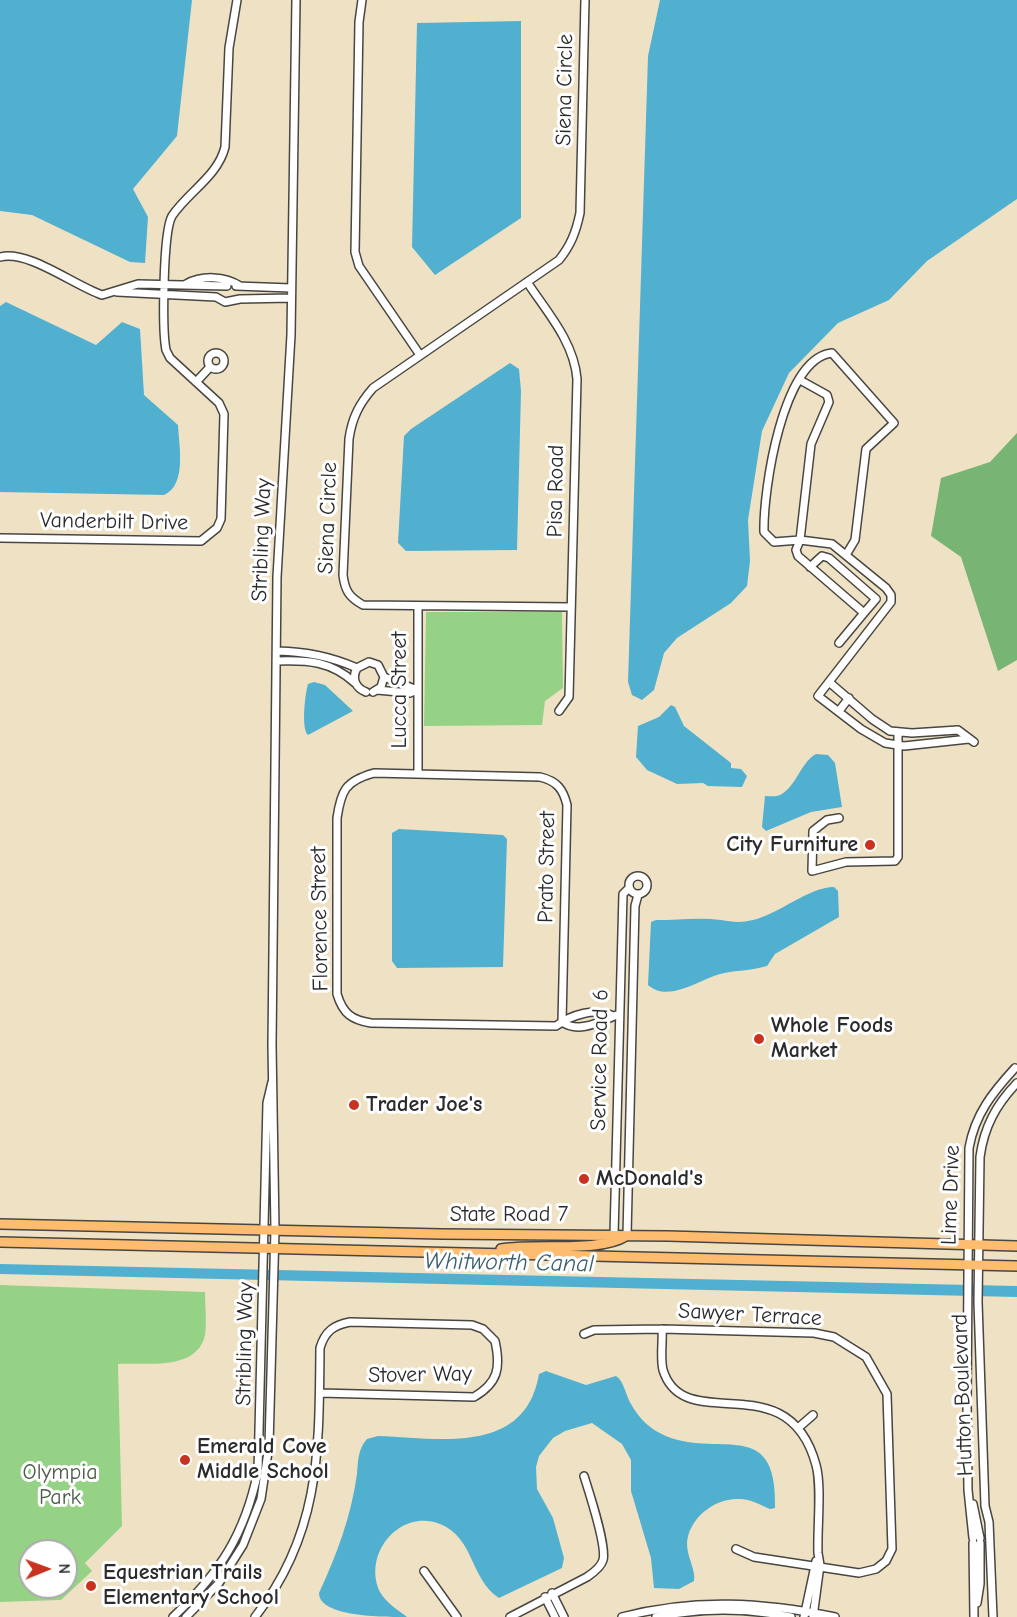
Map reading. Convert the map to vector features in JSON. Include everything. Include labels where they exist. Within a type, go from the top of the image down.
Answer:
[{"type":"main road","name":"State Road 7","points":[[0,1226],[21,1224],[627,1235],[980,1247],[1017,1246]]},
{"type":"main road","points":[[478,1252],[534,1245],[606,1245],[627,1235]]},
{"type":"main road","name":"State Road 7","points":[[0,1242],[1017,1266]]},
{"type":"street","name":"Vanderbilt Drive","points":[[0,538],[201,541],[217,528],[221,519],[224,414],[219,403],[170,357],[166,350],[167,229],[172,216],[222,160],[225,147],[228,48],[237,0]]},
{"type":"street","name":"Stribling Way","points":[[186,1617],[219,1583],[243,1545],[261,1499],[269,1445],[274,1264],[270,1248],[267,1103],[272,1082],[277,577],[291,334],[296,0]]},
{"type":"street","points":[[362,0],[359,22],[355,252],[359,266],[420,355]]},
{"type":"street","name":"Siena Circle","points":[[572,607],[363,605],[351,598],[345,589],[343,575],[352,422],[360,404],[373,388],[559,260],[570,245],[580,213],[585,0]]},
{"type":"street","points":[[0,256],[11,254],[27,259],[102,295],[138,284],[184,285],[195,279],[227,285],[291,288]]},
{"type":"street","name":"Pisa Road","points":[[527,282],[566,340],[576,367],[569,697],[560,711]]},
{"type":"street","points":[[219,298],[227,285]]},
{"type":"street","points":[[117,292],[219,298],[225,302],[240,299],[291,298]]},
{"type":"street","points":[[830,682],[881,726],[898,733],[958,730],[972,741],[896,746],[885,743],[854,724],[818,696],[891,602],[891,595],[886,588],[832,544],[800,540],[786,543],[769,540],[764,532],[774,440],[784,409],[800,380],[819,357],[832,352],[894,423],[866,448],[855,540],[846,555]]},
{"type":"street","points":[[197,381],[210,367]]},
{"type":"street","points":[[800,380],[827,395],[829,402],[811,444],[800,540],[796,550],[798,556],[864,613]]},
{"type":"street","points":[[810,567],[822,556],[829,558],[876,598],[839,643]]},
{"type":"street","name":"Lucca Street","points":[[418,606],[418,773]]},
{"type":"street","points":[[277,651],[310,652],[328,656],[357,668]]},
{"type":"street","points":[[277,661],[317,661],[335,667],[355,683],[374,690],[410,693],[417,690]]},
{"type":"street","points":[[355,683],[357,668],[364,663],[374,663],[381,668],[384,677]]},
{"type":"street","points":[[384,677],[417,690]]},
{"type":"street","points":[[374,690],[384,677]]},
{"type":"street","points":[[839,711],[849,698]]},
{"type":"street","points":[[854,724],[864,712]]},
{"type":"street","points":[[839,818],[827,820],[813,831],[812,871],[846,862],[896,861],[898,857],[896,746],[898,733]]},
{"type":"street","name":"Florence Street","points":[[418,773],[374,773],[359,777],[348,785],[340,797],[337,818],[337,948],[340,1005],[350,1017],[371,1023],[556,1026],[568,1017],[587,1013],[616,1015]]},
{"type":"street","name":"Prato Street","points":[[418,773],[540,777],[551,780],[564,794],[567,805],[562,1022]]},
{"type":"street","points":[[643,877],[647,882],[647,889],[638,895],[629,888],[632,878],[643,877]]},
{"type":"street","name":"Service Road 6","points":[[614,1235],[616,1015],[623,894],[629,888]]},
{"type":"street","name":"Service Road 6","points":[[627,1235],[635,906],[638,895]]},
{"type":"street","name":"Florence Street","points":[[562,1022],[568,1026],[581,1027],[603,1022],[616,1015]]},
{"type":"street","name":"Lime Drive","points":[[967,1266],[969,1165],[973,1129],[983,1107],[1015,1068]]},
{"type":"street","name":"Lime Drive","points":[[979,1266],[982,1141],[993,1113],[1017,1083]]},
{"type":"street","name":"Stribling Way","points":[[173,1617],[223,1562],[252,1498],[261,1443],[264,1285],[265,1265],[270,1248]]},
{"type":"street","name":"Hutton Boulevard","points":[[967,1266],[968,1490],[980,1584],[974,1616]]},
{"type":"street","name":"Hutton Boulevard","points":[[979,1266],[978,1302],[985,1506],[989,1522],[993,1617]]},
{"type":"street","name":"Stover Way","points":[[350,1322],[472,1325],[483,1329],[495,1341],[497,1373],[490,1388],[474,1396],[320,1393],[320,1348],[324,1336],[336,1324],[350,1322]]},
{"type":"street","points":[[662,1329],[663,1368],[670,1385],[682,1398],[699,1402],[748,1403],[764,1407],[798,1428],[810,1447],[817,1468],[818,1565],[813,1615]]},
{"type":"street","name":"Sawyer Terrace","points":[[584,1334],[594,1330],[662,1329],[814,1333],[834,1337],[866,1357],[887,1394],[892,1549],[886,1561],[876,1569],[859,1573],[754,1557],[736,1549]]},
{"type":"street","points":[[268,1617],[257,1614],[284,1577],[300,1537],[312,1494],[318,1458],[320,1393]]},
{"type":"street","points":[[798,1428],[813,1415]]},
{"type":"street","points":[[510,1617],[587,1577],[603,1560],[603,1545],[584,1476]]},
{"type":"street","name":"Hutton Boulevard","points":[[968,1490],[978,1523],[974,1616]]},
{"type":"street","points":[[978,1523],[989,1522]]},
{"type":"street","points":[[804,1614],[818,1565]]},
{"type":"street","points":[[424,1571],[458,1617]]},
{"type":"street","points":[[980,1584],[992,1583]]},
{"type":"street","points":[[549,1595],[555,1617]]},
{"type":"street","points":[[549,1595],[564,1617]]},
{"type":"street","points":[[622,1617],[656,1608],[708,1603],[756,1604],[804,1614],[835,1617]]},
{"type":"street","points":[[656,1617],[681,1612],[723,1611],[767,1612],[791,1617]]},
{"type":"green space","points":[[1017,433],[1017,660],[998,671],[961,557],[931,536],[941,478],[990,462]]},
{"type":"green space","points":[[426,612],[562,612],[563,688],[545,701],[542,725],[424,726]]},
{"type":"green space","name":"Olympia Park","points":[[0,1285],[205,1292],[205,1335],[200,1347],[192,1355],[169,1363],[118,1364],[122,1526],[85,1563],[92,1571],[78,1584],[78,1539],[18,1539],[18,1599],[61,1600],[0,1602]]},
{"type":"water","points":[[0,0],[192,0],[177,136],[133,189],[148,217],[145,263],[130,262],[32,215],[0,211]]},
{"type":"water","points":[[660,0],[1017,0],[1017,199],[927,261],[889,300],[838,323],[789,373],[762,431],[748,520],[750,561],[747,586],[731,603],[677,638],[664,653],[654,690],[642,700],[632,695],[628,682],[648,56]]},
{"type":"water","points":[[521,21],[521,218],[435,275],[412,247],[417,23]]},
{"type":"water","points":[[6,302],[96,345],[122,322],[140,329],[144,395],[178,425],[179,474],[171,490],[164,495],[0,492],[0,306]]},
{"type":"water","points":[[510,363],[519,369],[521,391],[517,550],[406,551],[398,543],[404,436]]},
{"type":"water","points":[[314,682],[325,685],[353,711],[308,735],[304,719],[305,703],[308,684]]},
{"type":"water","points":[[671,705],[675,707],[684,726],[731,763],[731,768],[741,769],[747,776],[742,787],[708,786],[703,783],[677,784],[647,770],[636,757],[638,726],[659,717]]},
{"type":"water","points":[[816,754],[828,755],[835,763],[842,807],[811,812],[766,831],[762,827],[765,796],[778,796],[786,791],[806,763]]},
{"type":"water","points":[[399,829],[503,835],[507,839],[503,967],[397,968],[392,961],[392,833]]},
{"type":"water","points":[[834,887],[838,891],[839,917],[775,954],[767,966],[720,974],[674,991],[656,990],[648,985],[651,922],[697,919],[749,921],[763,917],[814,891]]},
{"type":"water","points":[[0,1264],[1017,1286],[1017,1297],[0,1274]]},
{"type":"water","points":[[546,1371],[586,1385],[616,1376],[621,1381],[636,1412],[656,1431],[677,1440],[737,1445],[753,1449],[765,1459],[773,1478],[775,1508],[770,1509],[743,1499],[720,1502],[712,1506],[697,1519],[688,1535],[687,1549],[694,1572],[694,1581],[679,1589],[654,1588],[651,1558],[631,1491],[631,1460],[622,1444],[592,1423],[565,1431],[553,1438],[539,1456],[536,1467],[537,1489],[553,1518],[564,1558],[562,1568],[499,1598],[482,1580],[459,1538],[440,1524],[425,1521],[399,1528],[388,1538],[376,1563],[376,1578],[380,1592],[389,1603],[407,1617],[354,1614],[329,1607],[322,1601],[319,1593],[342,1535],[351,1505],[359,1455],[367,1439],[378,1436],[452,1439],[498,1430],[517,1419],[531,1400],[539,1374]]},
{"type":"place","name":"City Furniture","points":[[870,845]]},
{"type":"place","name":"Whole Foods Market","points":[[759,1039]]},
{"type":"place","name":"Trader Joe's","points":[[354,1105]]},
{"type":"place","name":"McDonald's","points":[[584,1179]]},
{"type":"place","name":"Emerald Cove Middle School","points":[[185,1460]]},
{"type":"place","name":"Equestrian Trails Elementary School","points":[[91,1586]]},
{"type":"water label","name":"Whitworth Canal","points":[[509,1263]]}]
